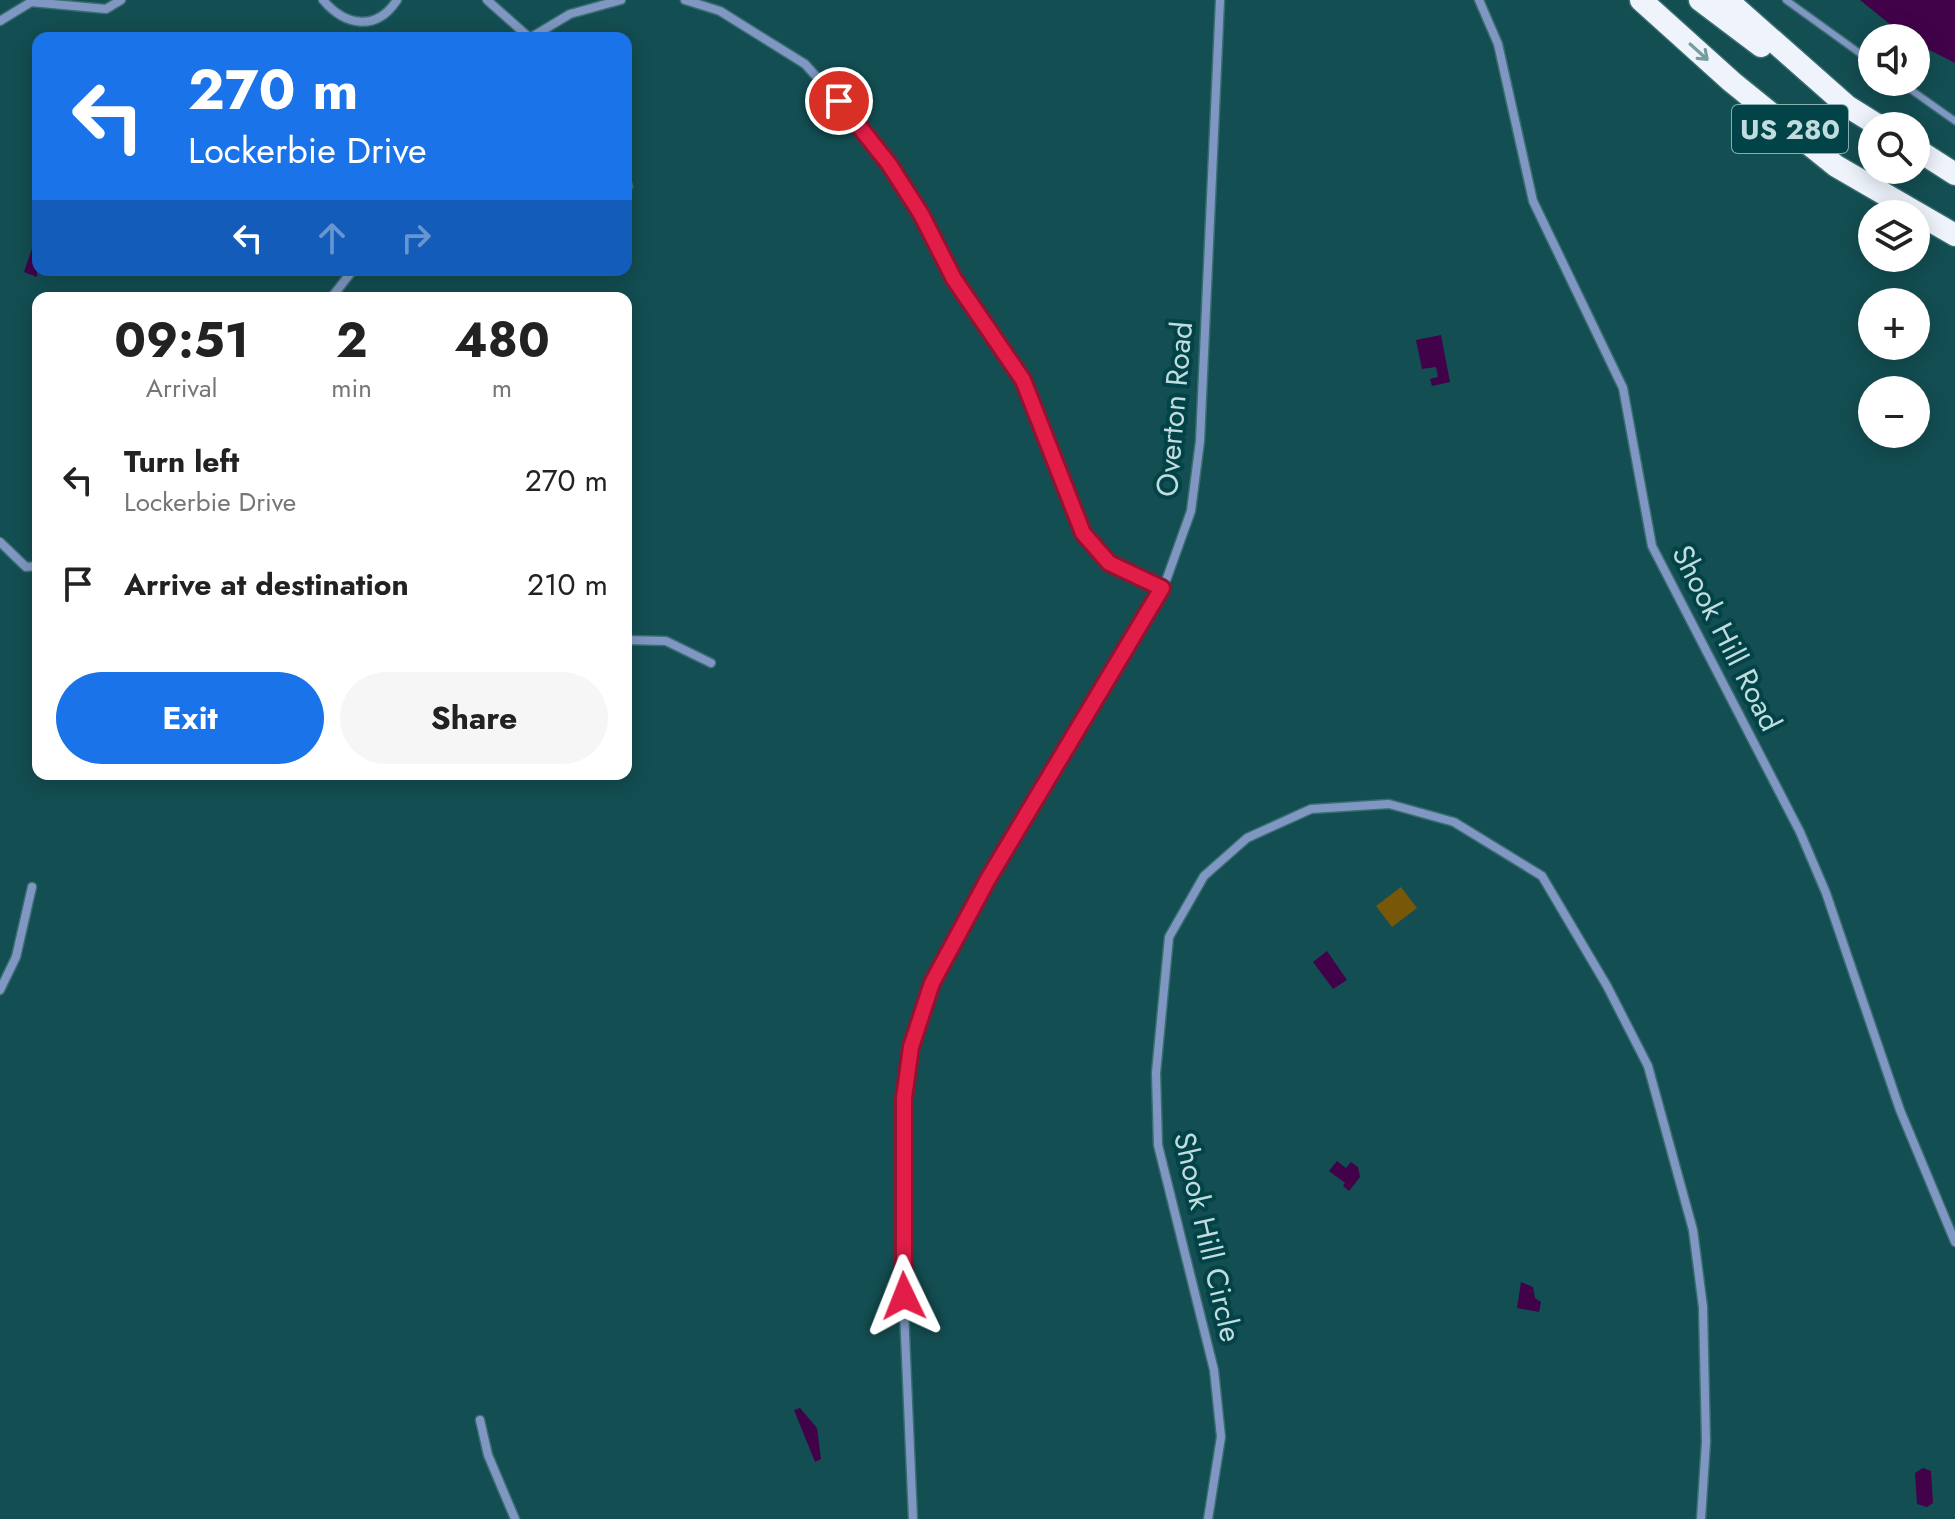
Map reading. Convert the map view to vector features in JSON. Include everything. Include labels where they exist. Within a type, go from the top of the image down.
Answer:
[{"type":"highway","name":"US 280","points":[[1641,0],[1732,82],[1836,166],[1955,235]]},
{"type":"highway","points":[[1700,0],[1847,106]]},
{"type":"highway","name":"US 280","points":[[1727,0],[1858,113]]},
{"type":"highway","points":[[1930,158],[1955,174]]},
{"type":"street","points":[[0,21],[31,1],[106,9],[121,0]]},
{"type":"street","points":[[323,0],[338,18],[355,22],[374,19],[397,0]]},
{"type":"street","points":[[487,0],[523,32]]},
{"type":"street","points":[[540,32],[570,14],[621,0]]},
{"type":"street","points":[[685,0],[720,11],[805,64],[872,139],[921,214],[954,279],[1023,380],[1083,533],[1109,563],[1162,588]]},
{"type":"street","name":"Overton Road","points":[[913,1519],[902,1265],[904,1098],[911,1047],[932,983],[988,879],[1162,588],[1182,540],[1197,483],[1220,0]]},
{"type":"street","name":"Shook Hill Road","points":[[1479,0],[1498,44],[1533,201],[1623,388],[1652,546],[1800,832],[1826,893],[1900,1110],[1955,1242]]},
{"type":"street","points":[[0,542],[26,567],[32,566]]},
{"type":"street","points":[[632,640],[666,641],[711,663]]},
{"type":"street","name":"Shook Hill Circle","points":[[1208,1519],[1221,1437],[1214,1370],[1158,1145],[1156,1073],[1169,937],[1204,876],[1247,838],[1311,809],[1389,804],[1454,822],[1542,876],[1607,986],[1648,1066],[1693,1230],[1703,1307],[1706,1442],[1701,1519]]},
{"type":"street","points":[[0,990],[16,957],[32,887]]},
{"type":"street","points":[[480,1420],[488,1455],[515,1519]]},
{"type":"lane","points":[[1786,0],[1858,52]]},
{"type":"lane","points":[[1920,96],[1955,121]]},
{"type":"shaded area","points":[[1860,0],[1955,0],[1955,63],[1930,50],[1930,24],[1890,24]]},
{"type":"shaded area","points":[[32,249],[32,275],[24,272]]},
{"type":"shaded area","points":[[1441,335],[1450,382],[1432,386],[1430,379],[1438,377],[1436,367],[1422,369],[1416,340]]},
{"type":"shaded area","points":[[1401,887],[1417,908],[1392,927],[1376,906]]},
{"type":"shaded area","points":[[1327,951],[1347,980],[1333,989],[1313,962]]},
{"type":"shaded area","points":[[1337,1161],[1346,1168],[1351,1162],[1358,1167],[1360,1177],[1349,1191],[1343,1186],[1345,1183],[1329,1171]]},
{"type":"shaded area","points":[[1521,1282],[1533,1287],[1535,1298],[1541,1302],[1539,1312],[1517,1308]]},
{"type":"shaded area","points":[[800,1408],[817,1428],[821,1459],[815,1462],[794,1410]]},
{"type":"shaded area","points":[[1923,1468],[1931,1471],[1933,1503],[1927,1507],[1917,1504],[1915,1473]]},
{"type":"route","points":[[839,101],[889,164],[921,214],[954,279],[1023,380],[1083,533],[1109,563],[1162,588],[988,879],[932,983],[911,1047],[904,1098],[904,1296]]}]
